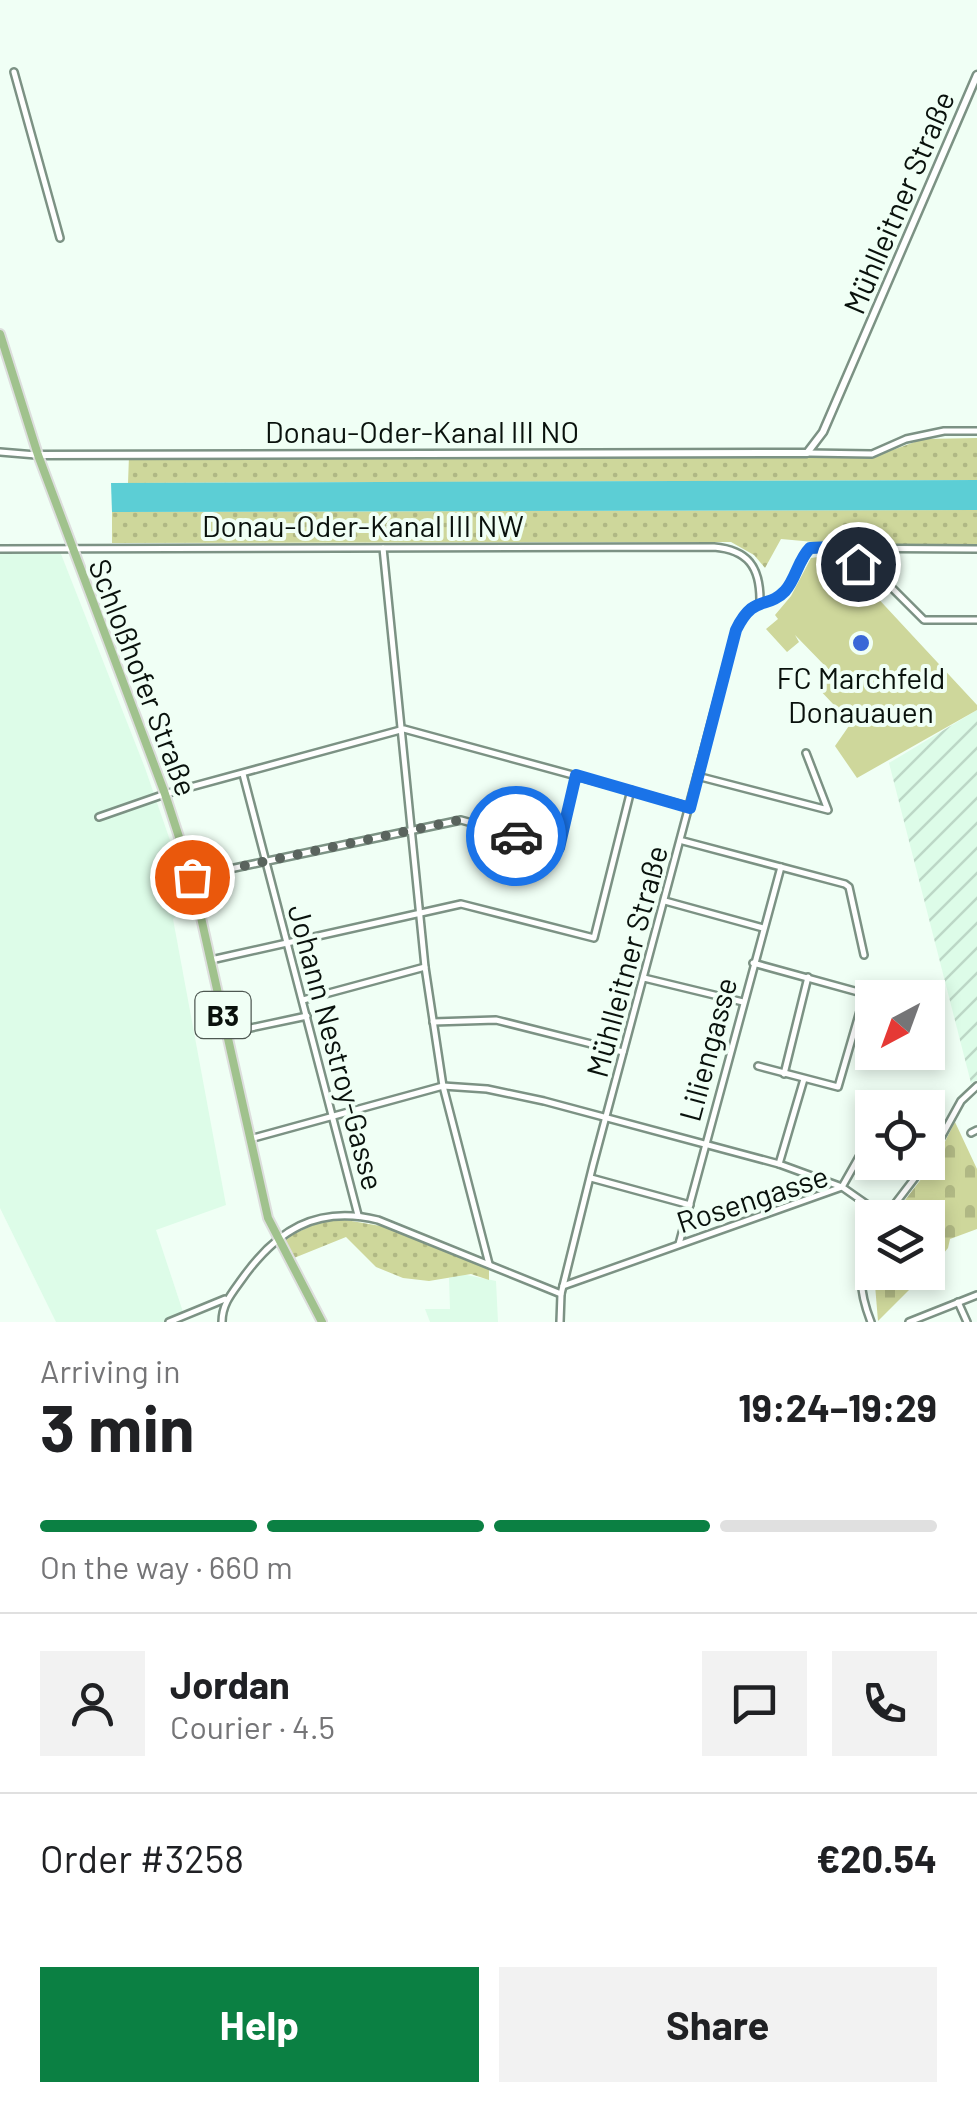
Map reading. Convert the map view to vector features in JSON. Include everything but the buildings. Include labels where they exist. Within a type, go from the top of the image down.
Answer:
[{"type":"main road","name":"Schloßhofer Straße","points":[[0,334],[38,455],[165,794],[192,877],[247,1140],[275,1239],[322,1322]]},
{"type":"street","points":[[14,72],[60,238]]},
{"type":"street","name":"Mühlleitner Straße","points":[[807,453],[823,432],[977,75]]},
{"type":"street","points":[[807,453],[872,454],[906,439],[944,431],[977,431]]},
{"type":"street","points":[[0,452],[38,455]]},
{"type":"street","name":"Donau-Oder-Kanal III NO","points":[[38,455],[807,453]]},
{"type":"street","points":[[831,547],[977,549]]},
{"type":"street","points":[[831,547],[883,579],[924,620],[977,620]]},
{"type":"street","name":"Mühlleitner Straße","points":[[560,1322],[561,1294],[590,1178],[736,630],[745,612],[760,600],[786,590],[810,548],[831,547]]},
{"type":"street","points":[[384,548],[433,1022],[443,1086],[490,1264]]},
{"type":"street","name":"Donau-Oder-Kanal III NW","points":[[0,549],[732,548],[752,561],[760,578],[760,600]]},
{"type":"street","points":[[99,817],[165,794],[404,728],[690,808]]},
{"type":"street","points":[[697,776],[828,810],[806,754]]},
{"type":"street","name":"Johann Nestroy-Gasse","points":[[244,774],[358,1215]]},
{"type":"street","points":[[192,877],[460,820],[559,848],[576,775]]},
{"type":"street","points":[[212,960],[461,904],[594,938],[631,790]]},
{"type":"street","points":[[682,840],[849,887],[864,955]]},
{"type":"street","name":"Liliengasse","points":[[679,1244],[781,866]]},
{"type":"street","points":[[665,901],[763,928]]},
{"type":"street","points":[[754,963],[855,991]]},
{"type":"street","points":[[303,1000],[425,966]]},
{"type":"street","points":[[643,978],[743,1002]]},
{"type":"street","points":[[784,1074],[808,978]]},
{"type":"street","points":[[227,1033],[307,1016]]},
{"type":"street","points":[[433,1022],[496,1020],[623,1052]]},
{"type":"street","points":[[758,1066],[838,1087],[855,1028]]},
{"type":"street","points":[[779,1164],[804,1079]]},
{"type":"street","points":[[247,1140],[443,1086],[488,1089],[544,1100],[606,1120],[779,1164],[842,1188],[855,1165]]},
{"type":"street","name":"Rosengasse","points":[[945,1131],[962,1101],[977,1086]]},
{"type":"street","points":[[590,1178],[690,1205]]},
{"type":"street","name":"Rosengasse","points":[[897,1200],[913,1180]]},
{"type":"street","name":"Rosengasse","points":[[563,1286],[842,1188],[859,1200]]},
{"type":"street","points":[[222,1322],[228,1298],[275,1239],[321,1217],[358,1215],[561,1294]]},
{"type":"street","points":[[860,1290],[871,1322]]},
{"type":"street","points":[[909,1322],[977,1295]]},
{"type":"street","points":[[169,1322],[228,1298]]},
{"type":"street","points":[[958,1302],[967,1322]]},
{"type":"shaded area","points":[[0,553],[61,554],[145,768],[192,904],[173,919],[226,1205],[156,1230],[184,1315],[169,1322],[56,1322],[0,1208]]},
{"type":"shaded area","points":[[977,710],[977,1080],[971,1083],[945,980],[889,763]]},
{"type":"shaded area","points":[[462,1274],[496,1281],[498,1322],[430,1322],[425,1309],[450,1309],[449,1278]]},
{"type":"green space","points":[[977,438],[977,480],[128,483],[129,456],[816,458],[876,456],[923,439]]},
{"type":"green space","points":[[977,510],[977,547],[869,547],[781,539],[765,568],[754,555],[731,542],[112,543],[112,512]]},
{"type":"green space","name":"FC Marchfeld Donauauen","points":[[825,556],[846,564],[977,705],[977,710],[857,778],[835,746],[851,723],[817,687],[830,671],[795,635],[799,642],[787,652],[766,629],[778,619],[775,615],[791,596],[811,558]]},
{"type":"green space","points":[[955,1122],[977,1169],[977,1229],[950,1239],[945,1252],[945,1200],[905,1200],[920,1180],[945,1180],[945,1142]]},
{"type":"green space","points":[[340,1219],[392,1228],[489,1268],[489,1280],[471,1274],[429,1281],[403,1278],[376,1267],[346,1237],[294,1258],[285,1242],[287,1237],[322,1221]]},
{"type":"green space","points":[[875,1290],[909,1290],[878,1321]]},
{"type":"water","points":[[977,480],[977,510],[112,512],[111,483]]},
{"type":"way so far","points":[[192,877],[460,820],[516,836]]},
{"type":"place","name":"FC Marchfeld Donauauen","points":[[861,643]]},
{"type":"route","points":[[516,836],[559,848],[576,775],[690,808],[736,630],[745,612],[760,600],[776,598],[786,590],[810,548],[831,547],[858,564]]}]
